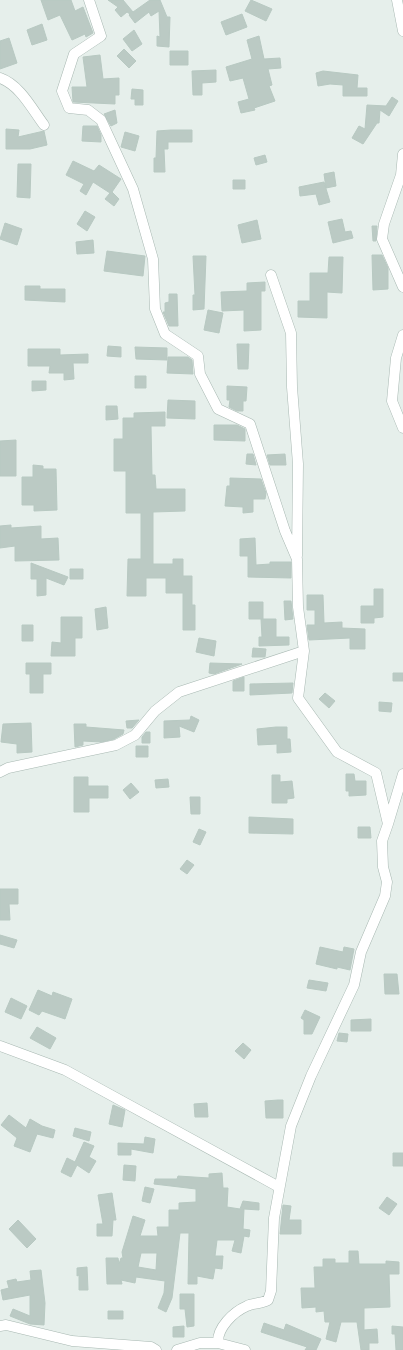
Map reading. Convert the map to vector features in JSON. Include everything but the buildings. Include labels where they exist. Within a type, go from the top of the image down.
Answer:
[{"type":"street","points":[[89,0],[101,36],[74,54],[62,91],[69,108],[88,110],[101,120],[133,189],[153,259],[155,309],[165,334],[198,356],[200,374],[218,409],[250,424],[285,532],[296,559]]},
{"type":"street","points":[[397,0],[403,31]]},
{"type":"street","points":[[0,78],[6,80],[21,93],[44,125]]},
{"type":"street","points":[[403,154],[401,176],[384,224],[382,239],[403,287]]},
{"type":"street","points":[[271,275],[291,333],[298,464],[296,559],[298,607],[304,651],[298,698],[337,752],[376,773],[388,824]]},
{"type":"street","points":[[403,335],[396,358],[392,395],[392,401],[403,428]]},
{"type":"street","points":[[0,772],[8,768],[116,745],[135,735],[155,711],[179,692],[304,651]]},
{"type":"street","points":[[218,1343],[217,1335],[238,1311],[248,1305],[260,1304],[268,1300],[271,1291],[274,1218],[290,1126],[311,1076],[354,985],[361,952],[385,896],[387,882],[383,867],[382,841],[403,774]]},
{"type":"street","points":[[0,1046],[65,1070],[279,1187]]},
{"type":"street","points":[[2,1324],[72,1341],[151,1347],[156,1350]]},
{"type":"street","points":[[178,1350],[200,1343],[218,1343],[245,1350]]}]
